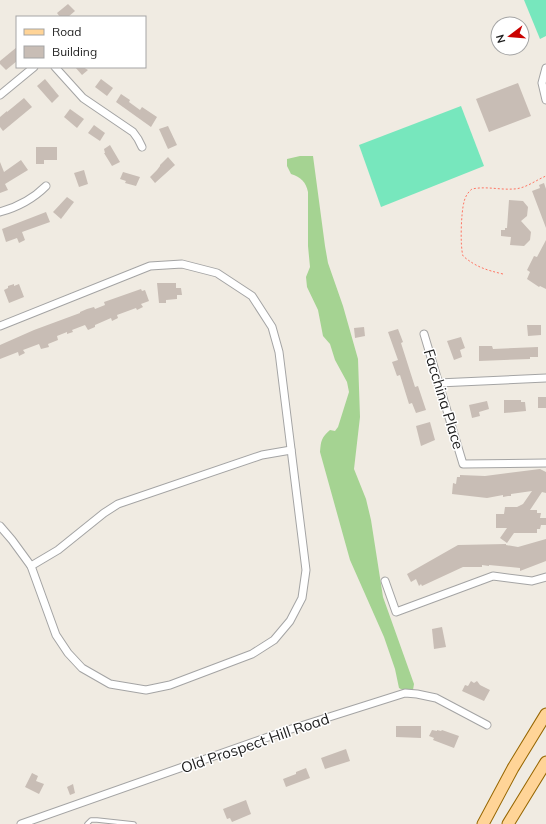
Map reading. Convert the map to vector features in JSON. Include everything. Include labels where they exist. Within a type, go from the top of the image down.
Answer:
[{"type":"main road","points":[[483,824],[513,768],[546,714]]},
{"type":"main road","points":[[508,824],[546,762]]},
{"type":"street","points":[[0,95],[33,68]]},
{"type":"street","points":[[57,68],[84,98],[133,132],[142,147]]},
{"type":"street","points":[[546,68],[542,83],[546,100]]},
{"type":"street","points":[[0,212],[9,210],[36,196],[46,186]]},
{"type":"street","points":[[0,326],[150,266],[182,264],[217,273],[252,296],[272,327],[279,352],[306,570],[302,598],[290,621],[274,640],[252,654],[170,685],[146,690],[110,684],[82,668],[68,653],[56,635],[31,566],[0,526]]},
{"type":"street","name":"Facchina Place","points":[[424,334],[463,464],[546,463]]},
{"type":"street","points":[[438,383],[546,378]]},
{"type":"street","points":[[31,566],[58,550],[104,513],[118,504],[262,455],[291,450]]},
{"type":"street","points":[[385,581],[396,612],[493,576],[532,581],[546,578]]},
{"type":"street","name":"Old Prospect Hill Road","points":[[21,824],[285,731],[404,693],[436,698],[487,725]]},
{"type":"lane","points":[[87,824],[91,820],[97,820],[134,824]]},
{"type":"path","points":[[503,274],[483,269],[463,256],[461,243],[464,202],[466,196],[472,188],[514,189],[520,188],[546,176]]},
{"type":"green space","points":[[524,0],[546,0],[546,36],[540,39]]},
{"type":"green space","points":[[461,106],[484,166],[381,207],[359,145]]},
{"type":"green space","points":[[300,156],[313,156],[328,263],[343,306],[358,359],[360,417],[354,469],[366,499],[371,520],[383,597],[414,684],[413,690],[403,690],[399,688],[395,669],[384,637],[350,560],[320,452],[321,442],[325,435],[330,430],[335,431],[338,427],[349,392],[347,382],[335,360],[330,344],[323,336],[318,310],[307,287],[306,277],[310,267],[308,246],[308,192],[306,185],[300,178],[291,174],[287,166],[287,159]]},
{"type":"building","points":[[68,4],[75,11],[69,16],[59,16],[57,13]]},
{"type":"building","points":[[16,48],[16,62],[6,70],[0,64],[0,61]]},
{"type":"building","points":[[76,68],[85,68],[88,70],[82,75]]},
{"type":"building","points":[[45,79],[59,96],[52,103],[37,86]]},
{"type":"building","points":[[101,79],[113,88],[107,96],[95,87]]},
{"type":"building","points":[[518,83],[531,116],[489,132],[476,99]]},
{"type":"building","points":[[121,94],[130,100],[129,102],[140,110],[142,107],[157,117],[151,127],[116,102]]},
{"type":"building","points":[[24,98],[32,107],[3,131],[0,127],[0,117]]},
{"type":"building","points":[[70,109],[84,119],[77,128],[64,117]]},
{"type":"building","points":[[94,125],[105,133],[100,141],[88,133]]},
{"type":"building","points":[[168,126],[177,145],[168,149],[159,129]]},
{"type":"building","points":[[110,145],[120,162],[112,166],[104,153],[104,149]]},
{"type":"building","points":[[36,147],[57,147],[57,160],[44,160],[44,164],[36,164]]},
{"type":"building","points":[[168,157],[175,165],[155,183],[150,177]]},
{"type":"building","points":[[21,160],[28,170],[5,184],[8,190],[0,193],[0,162],[4,172]]},
{"type":"building","points":[[84,170],[88,184],[79,187],[74,173]]},
{"type":"building","points":[[123,172],[140,177],[136,186],[125,183],[126,181],[120,179]]},
{"type":"building","points":[[544,183],[546,189],[546,228],[532,191],[540,188],[539,185]]},
{"type":"building","points":[[67,197],[74,202],[61,219],[53,212]]},
{"type":"building","points":[[509,200],[523,201],[528,207],[527,216],[521,221],[531,232],[530,240],[524,246],[510,245],[511,237],[501,236],[501,230],[505,230],[505,228],[507,228]]},
{"type":"building","points":[[46,212],[50,222],[22,232],[25,240],[19,243],[17,238],[6,242],[2,229]]},
{"type":"building","points":[[546,240],[546,289],[540,286],[539,287],[527,279],[530,272],[527,270],[534,256],[537,257]]},
{"type":"building","points":[[157,283],[176,283],[176,288],[181,288],[182,295],[177,295],[177,299],[166,300],[166,303],[159,303]]},
{"type":"building","points":[[14,284],[14,286],[19,284],[24,297],[9,303],[4,290],[8,288],[8,286]]},
{"type":"building","points":[[141,289],[142,291],[145,290],[149,301],[141,304],[143,307],[137,310],[136,308],[117,315],[118,318],[112,321],[111,318],[88,330],[85,325],[72,330],[73,332],[67,334],[67,332],[57,336],[58,340],[48,344],[49,347],[41,349],[39,344],[23,350],[25,353],[19,356],[18,352],[0,359],[0,345],[87,309],[94,307],[95,309],[105,305],[104,302]]},
{"type":"building","points":[[527,325],[541,325],[541,335],[528,336]]},
{"type":"building","points":[[364,327],[365,336],[355,338],[354,328]]},
{"type":"building","points":[[398,329],[415,387],[418,386],[426,410],[416,413],[412,403],[409,404],[400,375],[397,376],[392,362],[398,360],[388,332]]},
{"type":"building","points":[[461,337],[465,348],[460,350],[462,357],[454,360],[447,341]]},
{"type":"building","points":[[479,346],[492,346],[493,349],[538,347],[538,357],[530,357],[530,359],[479,361]]},
{"type":"building","points":[[538,397],[546,397],[546,408],[538,408]]},
{"type":"building","points":[[504,400],[521,400],[521,402],[525,402],[526,411],[504,413]]},
{"type":"building","points":[[487,401],[489,409],[479,412],[480,416],[472,418],[469,405]]},
{"type":"building","points":[[430,422],[435,440],[421,446],[416,426]]},
{"type":"building","points":[[540,469],[546,472],[546,493],[542,492],[530,510],[537,510],[537,513],[541,513],[540,518],[546,518],[546,525],[541,525],[540,529],[537,529],[537,533],[514,533],[507,543],[500,538],[507,528],[496,528],[496,514],[504,514],[505,507],[517,507],[523,504],[532,491],[511,494],[511,496],[503,497],[503,495],[487,498],[452,494],[453,483],[456,484],[457,477],[460,477],[460,475],[485,476]]},
{"type":"building","points":[[546,539],[546,561],[520,571],[520,568],[489,565],[482,565],[482,567],[463,567],[422,586],[421,584],[419,586],[416,579],[411,582],[407,574],[458,545],[506,544],[518,547]]},
{"type":"building","points":[[442,627],[446,647],[434,649],[432,629]]},
{"type":"building","points":[[471,681],[474,683],[477,681],[480,685],[490,690],[484,701],[462,691],[465,685],[468,686]]},
{"type":"building","points":[[396,726],[421,726],[421,738],[396,737]]},
{"type":"building","points":[[432,730],[442,730],[459,736],[454,748],[433,740],[434,738],[429,736]]},
{"type":"building","points":[[346,749],[350,761],[325,769],[321,758]]},
{"type":"building","points":[[306,768],[310,778],[286,787],[283,779]]},
{"type":"building","points":[[32,773],[38,776],[36,781],[44,784],[39,794],[25,787]]},
{"type":"building","points":[[73,784],[75,793],[70,795],[67,787]]},
{"type":"building","points":[[246,800],[251,814],[232,822],[230,818],[227,819],[223,809]]}]
